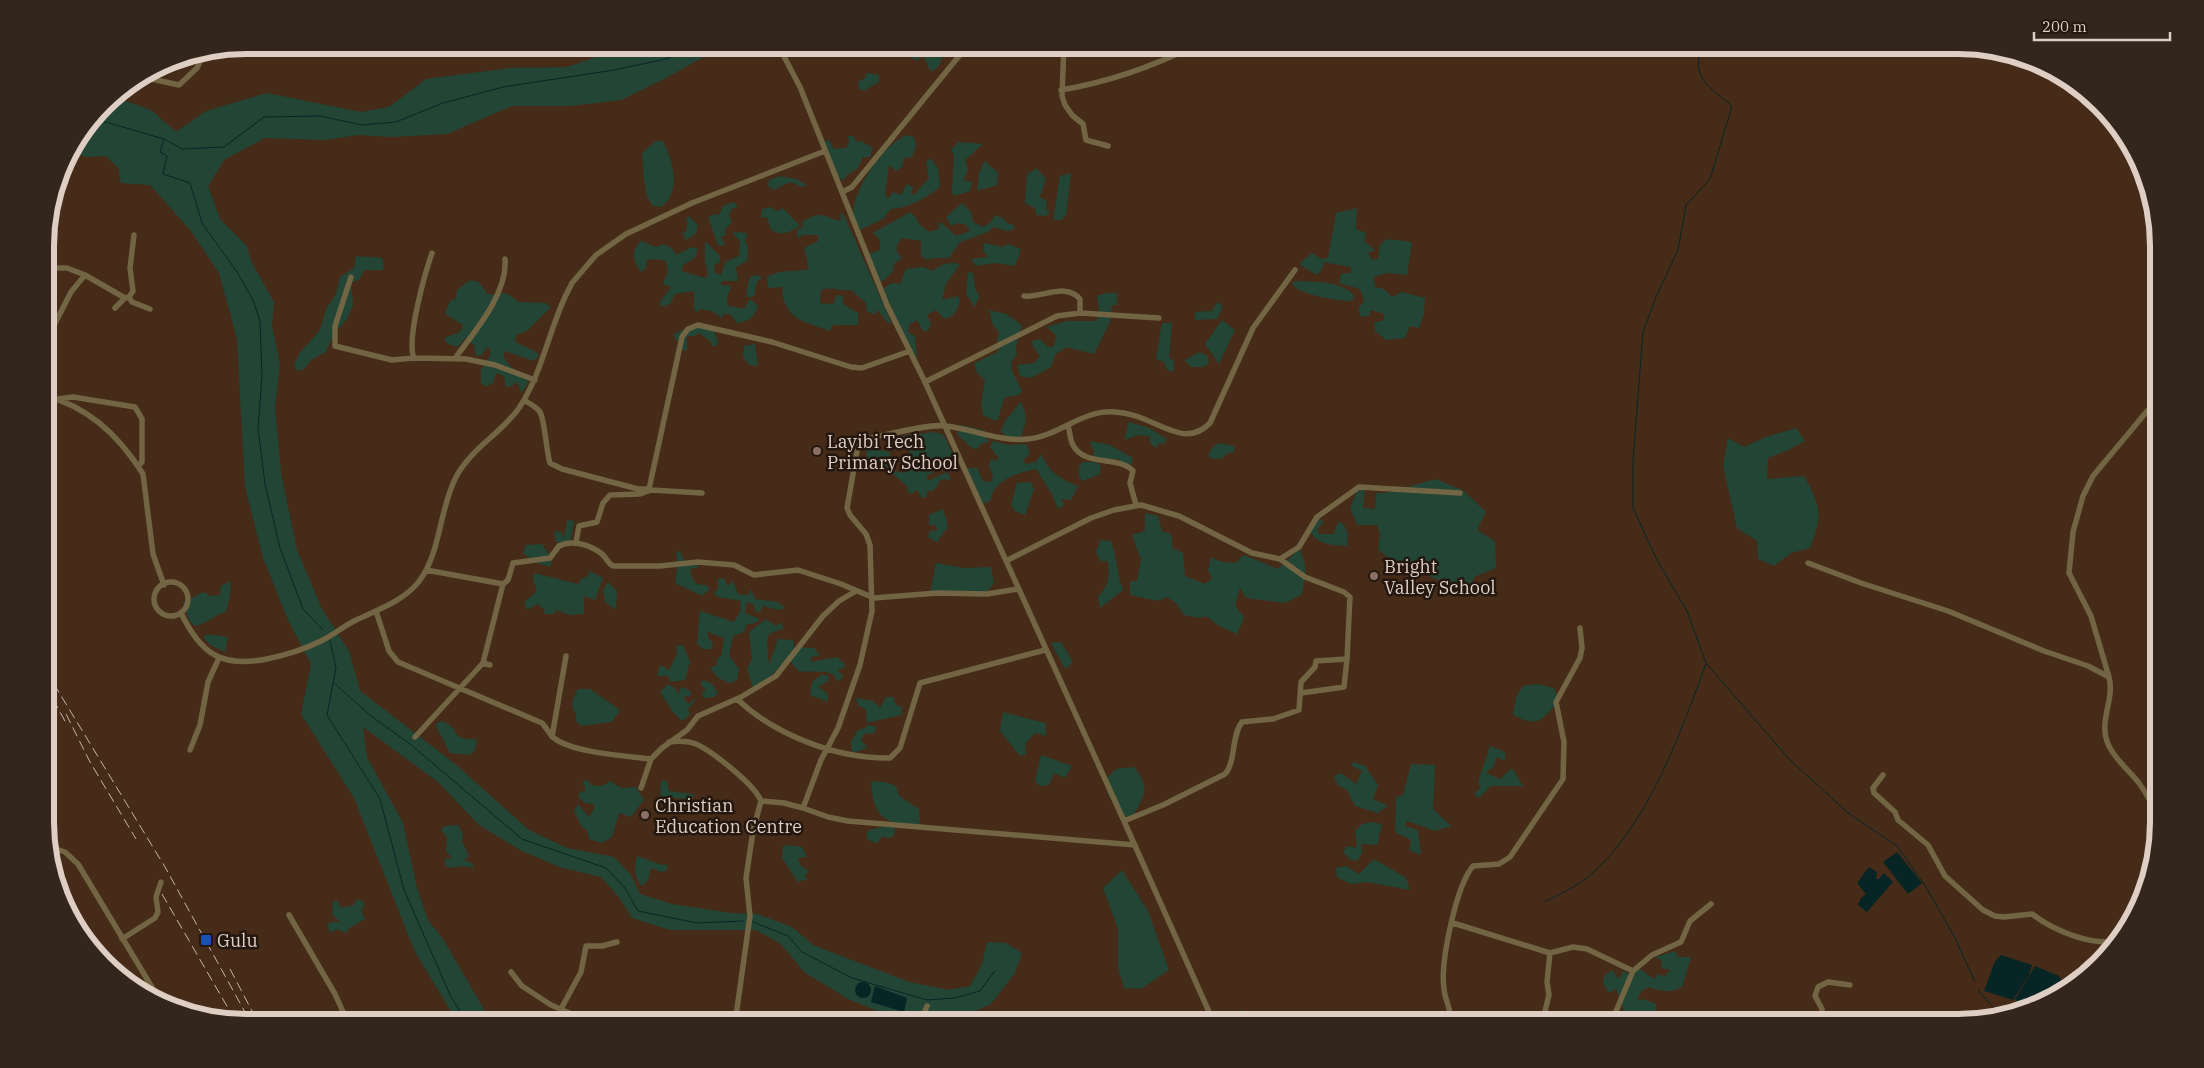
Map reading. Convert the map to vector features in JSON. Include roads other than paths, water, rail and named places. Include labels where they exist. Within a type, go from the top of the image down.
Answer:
[{"type":"street","points":[[783,54],[800,87],[887,305],[925,382],[1210,1014]]},
{"type":"street","points":[[842,192],[852,187],[961,54]]},
{"type":"street","points":[[1063,54],[1061,90],[1065,105],[1083,124],[1086,140],[1108,146]]},
{"type":"street","points":[[1061,90],[1094,84],[1149,68],[1178,54]]},
{"type":"street","points":[[150,79],[179,85],[197,68],[201,59]]},
{"type":"street","points":[[181,613],[201,646],[219,658],[230,662],[246,662],[292,654],[321,641],[412,589],[426,570],[442,514],[457,476],[473,452],[509,420],[524,400],[535,380],[553,324],[565,297],[572,283],[596,255],[626,234],[680,209],[825,152]]},
{"type":"street","points":[[115,308],[133,291],[130,268],[134,235]]},
{"type":"street","points":[[414,358],[411,350],[413,335],[425,275],[432,253]]},
{"type":"street","points":[[456,357],[478,327],[502,286],[506,273],[505,259]]},
{"type":"street","points":[[54,268],[67,268],[85,275],[132,302],[150,308]]},
{"type":"street","points":[[803,808],[838,728],[860,665],[874,598],[870,545],[866,534],[850,515],[847,508],[859,440],[944,425],[1018,440],[1041,436],[1068,426],[1089,415],[1114,412],[1144,419],[1177,434],[1203,430],[1210,423],[1219,405],[1253,328],[1295,270]]},
{"type":"street","points":[[54,325],[71,292],[85,275]]},
{"type":"street","points":[[350,277],[335,326],[334,346],[397,361],[414,358],[456,357],[495,365],[535,380]]},
{"type":"street","points":[[1024,296],[1035,297],[1059,291],[1071,292],[1080,299],[1080,313]]},
{"type":"street","points":[[925,382],[1057,316],[1080,313],[1159,318]]},
{"type":"street","points":[[524,400],[539,410],[544,424],[544,441],[550,463],[562,469],[638,489],[649,489],[682,337],[688,329],[698,325],[772,342],[851,367],[862,368],[910,352]]},
{"type":"street","points":[[56,399],[73,397],[135,407],[142,419],[142,462],[138,466]]},
{"type":"street","points":[[56,399],[74,406],[96,420],[112,434],[143,474],[153,554],[164,585]]},
{"type":"street","points":[[2150,408],[2093,476],[2083,496],[2073,532],[2070,573],[2091,616],[2112,686],[2111,698],[2105,715],[2108,744],[2121,764],[2140,785],[2150,803]]},
{"type":"street","points":[[1068,426],[1073,444],[1081,454],[1126,465],[1133,471],[1130,482],[1136,505]]},
{"type":"street","points":[[1280,559],[1299,548],[1316,517],[1350,491],[1359,487],[1460,493]]},
{"type":"street","points":[[576,542],[579,526],[597,522],[603,502],[610,495],[640,494],[651,490],[702,493]]},
{"type":"street","points":[[1006,561],[1086,520],[1136,505],[1174,514],[1252,553],[1280,559],[1305,577],[1344,592],[1350,597],[1344,687],[1301,693]]},
{"type":"street","points":[[414,737],[483,663],[503,584],[508,580],[513,563],[550,558],[559,546],[576,542],[600,552],[608,564],[613,566],[660,566],[698,562],[734,565],[754,574],[774,574],[798,570],[815,574],[874,598],[937,593],[987,594],[1018,589]]},
{"type":"street","points":[[1808,563],[1861,583],[1948,611],[2044,651],[2088,666],[2109,677]]},
{"type":"street","points":[[426,570],[445,575],[503,584]]},
{"type":"street","points":[[175,583],[182,587],[187,594],[188,603],[181,613],[168,616],[160,612],[155,605],[155,596],[158,588],[175,583]]},
{"type":"street","points":[[642,788],[652,759],[669,742],[687,730],[698,716],[737,699],[776,676],[823,616],[839,601],[856,591]]},
{"type":"street","points":[[376,611],[389,651],[398,662],[460,686],[542,722],[552,736],[563,743],[601,753],[652,759]]},
{"type":"street","points":[[1450,1014],[1450,1006],[1443,987],[1445,946],[1453,923],[1460,892],[1472,867],[1478,864],[1499,864],[1510,857],[1563,779],[1564,742],[1556,702],[1580,658],[1582,648],[1580,628]]},
{"type":"street","points":[[737,699],[748,709],[786,732],[828,749],[858,756],[890,758],[900,748],[920,683],[1045,650]]},
{"type":"street","points":[[552,736],[566,656]]},
{"type":"street","points":[[190,750],[200,725],[208,682],[219,658]]},
{"type":"street","points":[[1124,821],[1220,777],[1229,769],[1231,752],[1240,724],[1244,721],[1273,719],[1297,712],[1301,707],[1301,682],[1314,667],[1317,660],[1347,659]]},
{"type":"street","points":[[483,663],[490,665]]},
{"type":"street","points":[[669,742],[697,744],[736,774],[756,792],[761,801],[753,831],[746,878],[750,916],[736,1014]]},
{"type":"street","points":[[1883,775],[1874,788],[1874,793],[1895,812],[1898,820],[1928,845],[1945,876],[1983,910],[2004,918],[2032,914],[2044,923],[2064,932],[2109,942]]},
{"type":"street","points":[[761,801],[784,803],[828,818],[848,821],[1135,845]]},
{"type":"street","points":[[55,849],[65,852],[78,864],[154,991]]},
{"type":"street","points":[[122,938],[155,918],[158,912],[156,897],[161,882]]},
{"type":"street","points":[[1615,1014],[1633,971],[1652,955],[1681,942],[1690,921],[1711,904]]},
{"type":"street","points":[[289,915],[335,994],[344,1014]]},
{"type":"street","points":[[1453,923],[1550,953],[1579,948],[1633,971]]},
{"type":"street","points":[[561,1009],[580,972],[585,947],[589,945],[602,946],[617,942]]},
{"type":"street","points":[[1544,1014],[1549,995],[1547,982],[1550,953]]},
{"type":"street","points":[[512,972],[522,986],[572,1014]]},
{"type":"street","points":[[1822,1014],[1816,996],[1818,987],[1828,982],[1850,985]]},
{"type":"street","points":[[924,1014],[927,1006]]},
{"type":"water","points":[[1897,852],[1922,883],[1908,894],[1883,862]]},
{"type":"water","points":[[1869,867],[1877,872],[1876,879],[1879,879],[1884,873],[1893,882],[1867,912],[1858,905],[1861,898],[1866,894],[1857,883]]},
{"type":"water","points":[[2001,955],[2032,965],[2029,975],[2013,1000],[1984,991],[1995,961]]},
{"type":"water","points":[[2035,966],[2059,976],[2061,980],[2059,986],[2032,1000],[2019,1004],[2015,999]]},
{"type":"water","points":[[860,982],[866,982],[871,987],[869,996],[860,998],[855,993],[855,987]]},
{"type":"water","points":[[875,986],[907,998],[904,1012],[871,1002]]},
{"type":"waterway","points":[[100,120],[164,139],[182,149],[224,147],[264,117],[320,116],[362,125],[396,122],[443,103],[503,87],[614,70],[666,59],[677,54]]},
{"type":"waterway","points":[[1700,54],[1698,65],[1704,80],[1709,87],[1732,106],[1710,179],[1686,205],[1678,250],[1656,297],[1643,332],[1633,461],[1633,508],[1657,560],[1687,611],[1706,663],[1789,759],[1848,813],[1897,846],[1926,887],[1955,938],[1975,982]]},
{"type":"waterway","points":[[164,139],[160,152],[167,156],[163,174],[190,183],[202,223],[237,272],[253,300],[260,321],[262,376],[258,428],[265,484],[280,548],[303,609],[323,630]]},
{"type":"waterway","points":[[330,641],[336,668],[327,715],[380,799],[404,890],[451,997],[462,1014]]},
{"type":"waterway","points":[[1545,902],[1588,877],[1609,857],[1628,833],[1644,807],[1673,749],[1706,664]]},
{"type":"waterway","points":[[335,684],[371,716],[410,744],[522,839],[606,868],[625,888],[638,911],[697,923],[743,921]]},
{"type":"waterway","points":[[753,922],[788,936],[802,952],[852,978],[927,1000],[955,998],[980,991],[995,971]]},
{"type":"waterway","points":[[1978,990],[1996,1011]]},
{"type":"railway","points":[[54,684],[165,867],[246,1014]]},
{"type":"railway","points":[[54,701],[66,723]]},
{"type":"railway","points":[[66,714],[90,762],[136,839]]},
{"type":"railway","points":[[162,894],[231,1014]]},
{"type":"railway","points":[[230,969],[252,1011]]},
{"type":"place","name":"Layibi Tech Primary School","points":[[817,451]]},
{"type":"place","name":"Bright Valley School","points":[[1374,576]]},
{"type":"place","name":"Christian Education Centre","points":[[645,815]]},
{"type":"place","name":"Gulu","points":[[206,940]]}]
